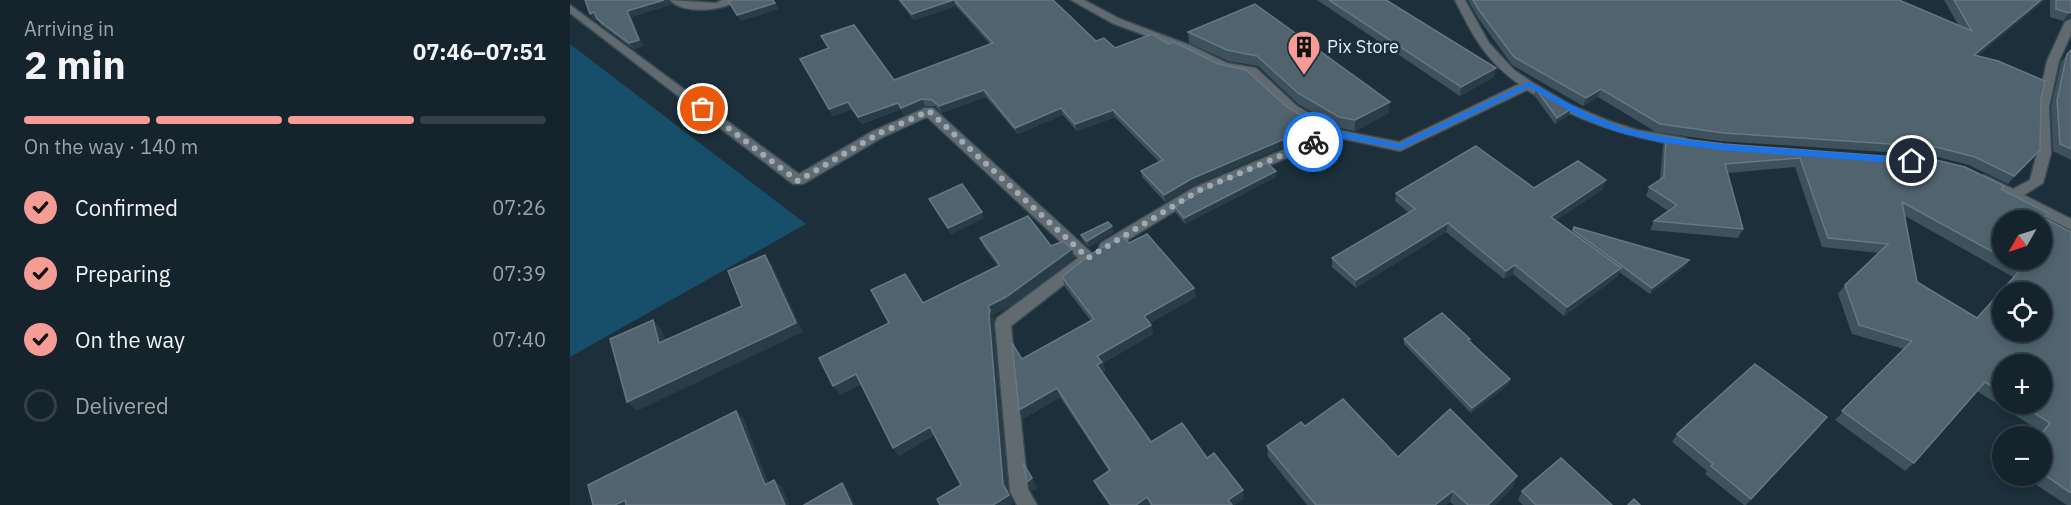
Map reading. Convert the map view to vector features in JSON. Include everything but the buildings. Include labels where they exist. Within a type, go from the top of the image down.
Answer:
[{"type":"street","points":[[675,0],[679,4],[718,6],[731,0]]},
{"type":"street","points":[[1076,0],[1116,21],[1188,48],[1224,66],[1252,71],[1293,109],[1334,133],[1400,147],[1529,84]]},
{"type":"street","points":[[1460,0],[1484,45],[1507,70],[1529,84],[1585,116],[1621,130],[1700,144]]},
{"type":"street","points":[[570,8],[798,181],[878,134],[929,111],[1088,258]]},
{"type":"street","points":[[2014,194],[2036,183],[2044,153],[2043,107],[2054,61],[2071,22]]},
{"type":"street","points":[[1027,505],[1019,491],[1003,323],[1088,258],[1198,191],[1334,133]]},
{"type":"street","points":[[1973,175],[2071,225]]},
{"type":"shaded area","points":[[570,44],[806,224],[570,357]]},
{"type":"way so far","points":[[703,109],[798,181],[878,134],[929,111],[1088,258],[1198,191],[1313,142]]},
{"type":"place","name":"Pix Store","points":[[1304,76]]},
{"type":"route","points":[[1313,142],[1334,133],[1400,147],[1529,84],[1585,116],[1621,130],[1659,139],[1720,147],[1912,161]]}]
